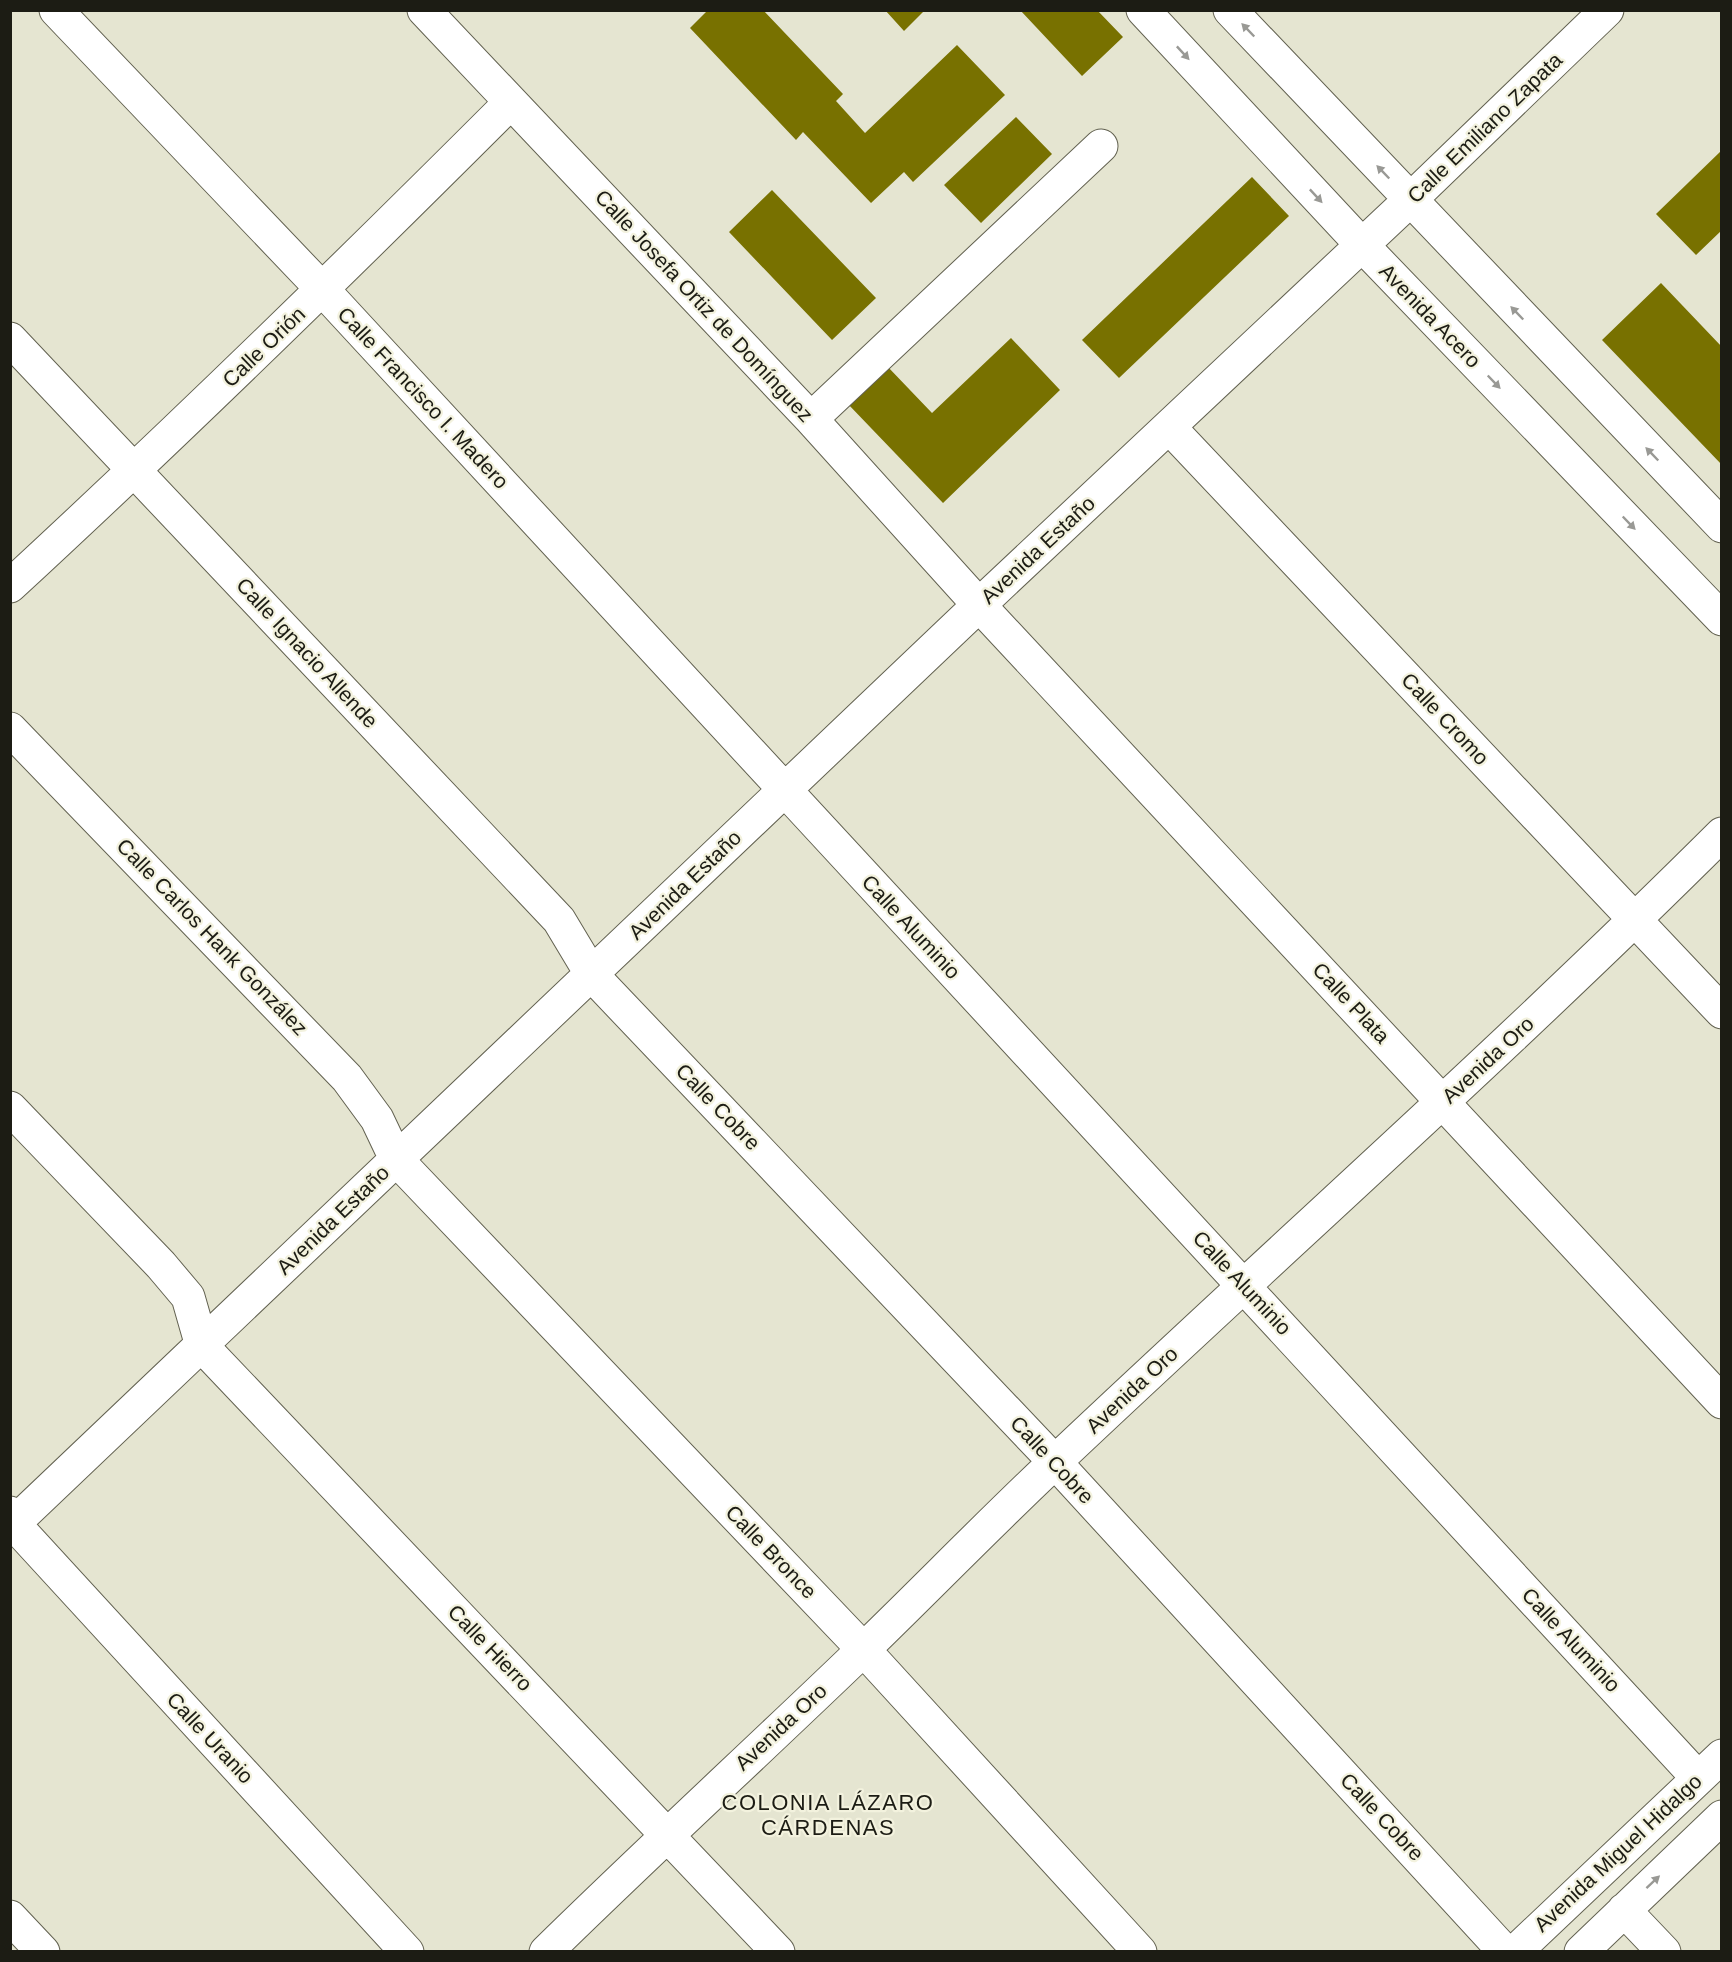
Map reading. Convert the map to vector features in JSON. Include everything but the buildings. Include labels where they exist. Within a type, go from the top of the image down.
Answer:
[{"type":"street","name":"Calle Francisco I. Madero","points":[[56,10],[323,290],[784,790]]},
{"type":"street","name":"Calle Josefa Ortiz de Domínguez","points":[[424,10],[811,419],[979,605]]},
{"type":"street","name":"Avenida Acero","points":[[1143,10],[1362,245],[1722,619]]},
{"type":"street","points":[[1230,10],[1722,526]]},
{"type":"street","name":"Calle Emiliano Zapata","points":[[1362,245],[1596,14]]},
{"type":"street","name":"Calle Orión","points":[[10,586],[323,290],[511,102]]},
{"type":"street","points":[[811,419],[1101,146]]},
{"type":"street","name":"Avenida Estaño","points":[[12,1521],[202,1346],[784,790],[1362,245]]},
{"type":"street","name":"Calle Ignacio Allende","points":[[10,339],[560,920],[592,975]]},
{"type":"street","name":"Calle Cromo","points":[[1170,427],[1722,1012]]},
{"type":"street","name":"Calle Plata","points":[[979,605],[1722,1402]]},
{"type":"street","name":"Calle Carlos Hank González","points":[[10,729],[347,1078],[377,1119],[396,1159]]},
{"type":"street","name":"Calle Aluminio","points":[[784,790],[1698,1778]]},
{"type":"street","name":"Avenida Oro","points":[[546,1952],[667,1833],[863,1649],[1055,1462],[1443,1102],[1722,834]]},
{"type":"street","name":"Calle Cobre","points":[[592,975],[1055,1462],[1505,1952]]},
{"type":"street","points":[[10,1108],[161,1265],[188,1297],[202,1346]]},
{"type":"street","name":"Calle Bronce","points":[[396,1159],[863,1649],[1140,1952]]},
{"type":"street","name":"Calle Hierro","points":[[202,1346],[778,1952]]},
{"type":"street","name":"Calle Uranio","points":[[12,1521],[407,1952]]},
{"type":"street","name":"Avenida Miguel Hidalgo","points":[[1515,1952],[1722,1756]]},
{"type":"street","points":[[1581,1952],[1722,1817]]},
{"type":"street","points":[[1624,1910],[1664,1952]]},
{"type":"street","points":[[10,1917],[43,1952]]},
{"type":"district","name":"COLONIA LÁZARO CÁRDENAS","points":[[828,1814]]}]
